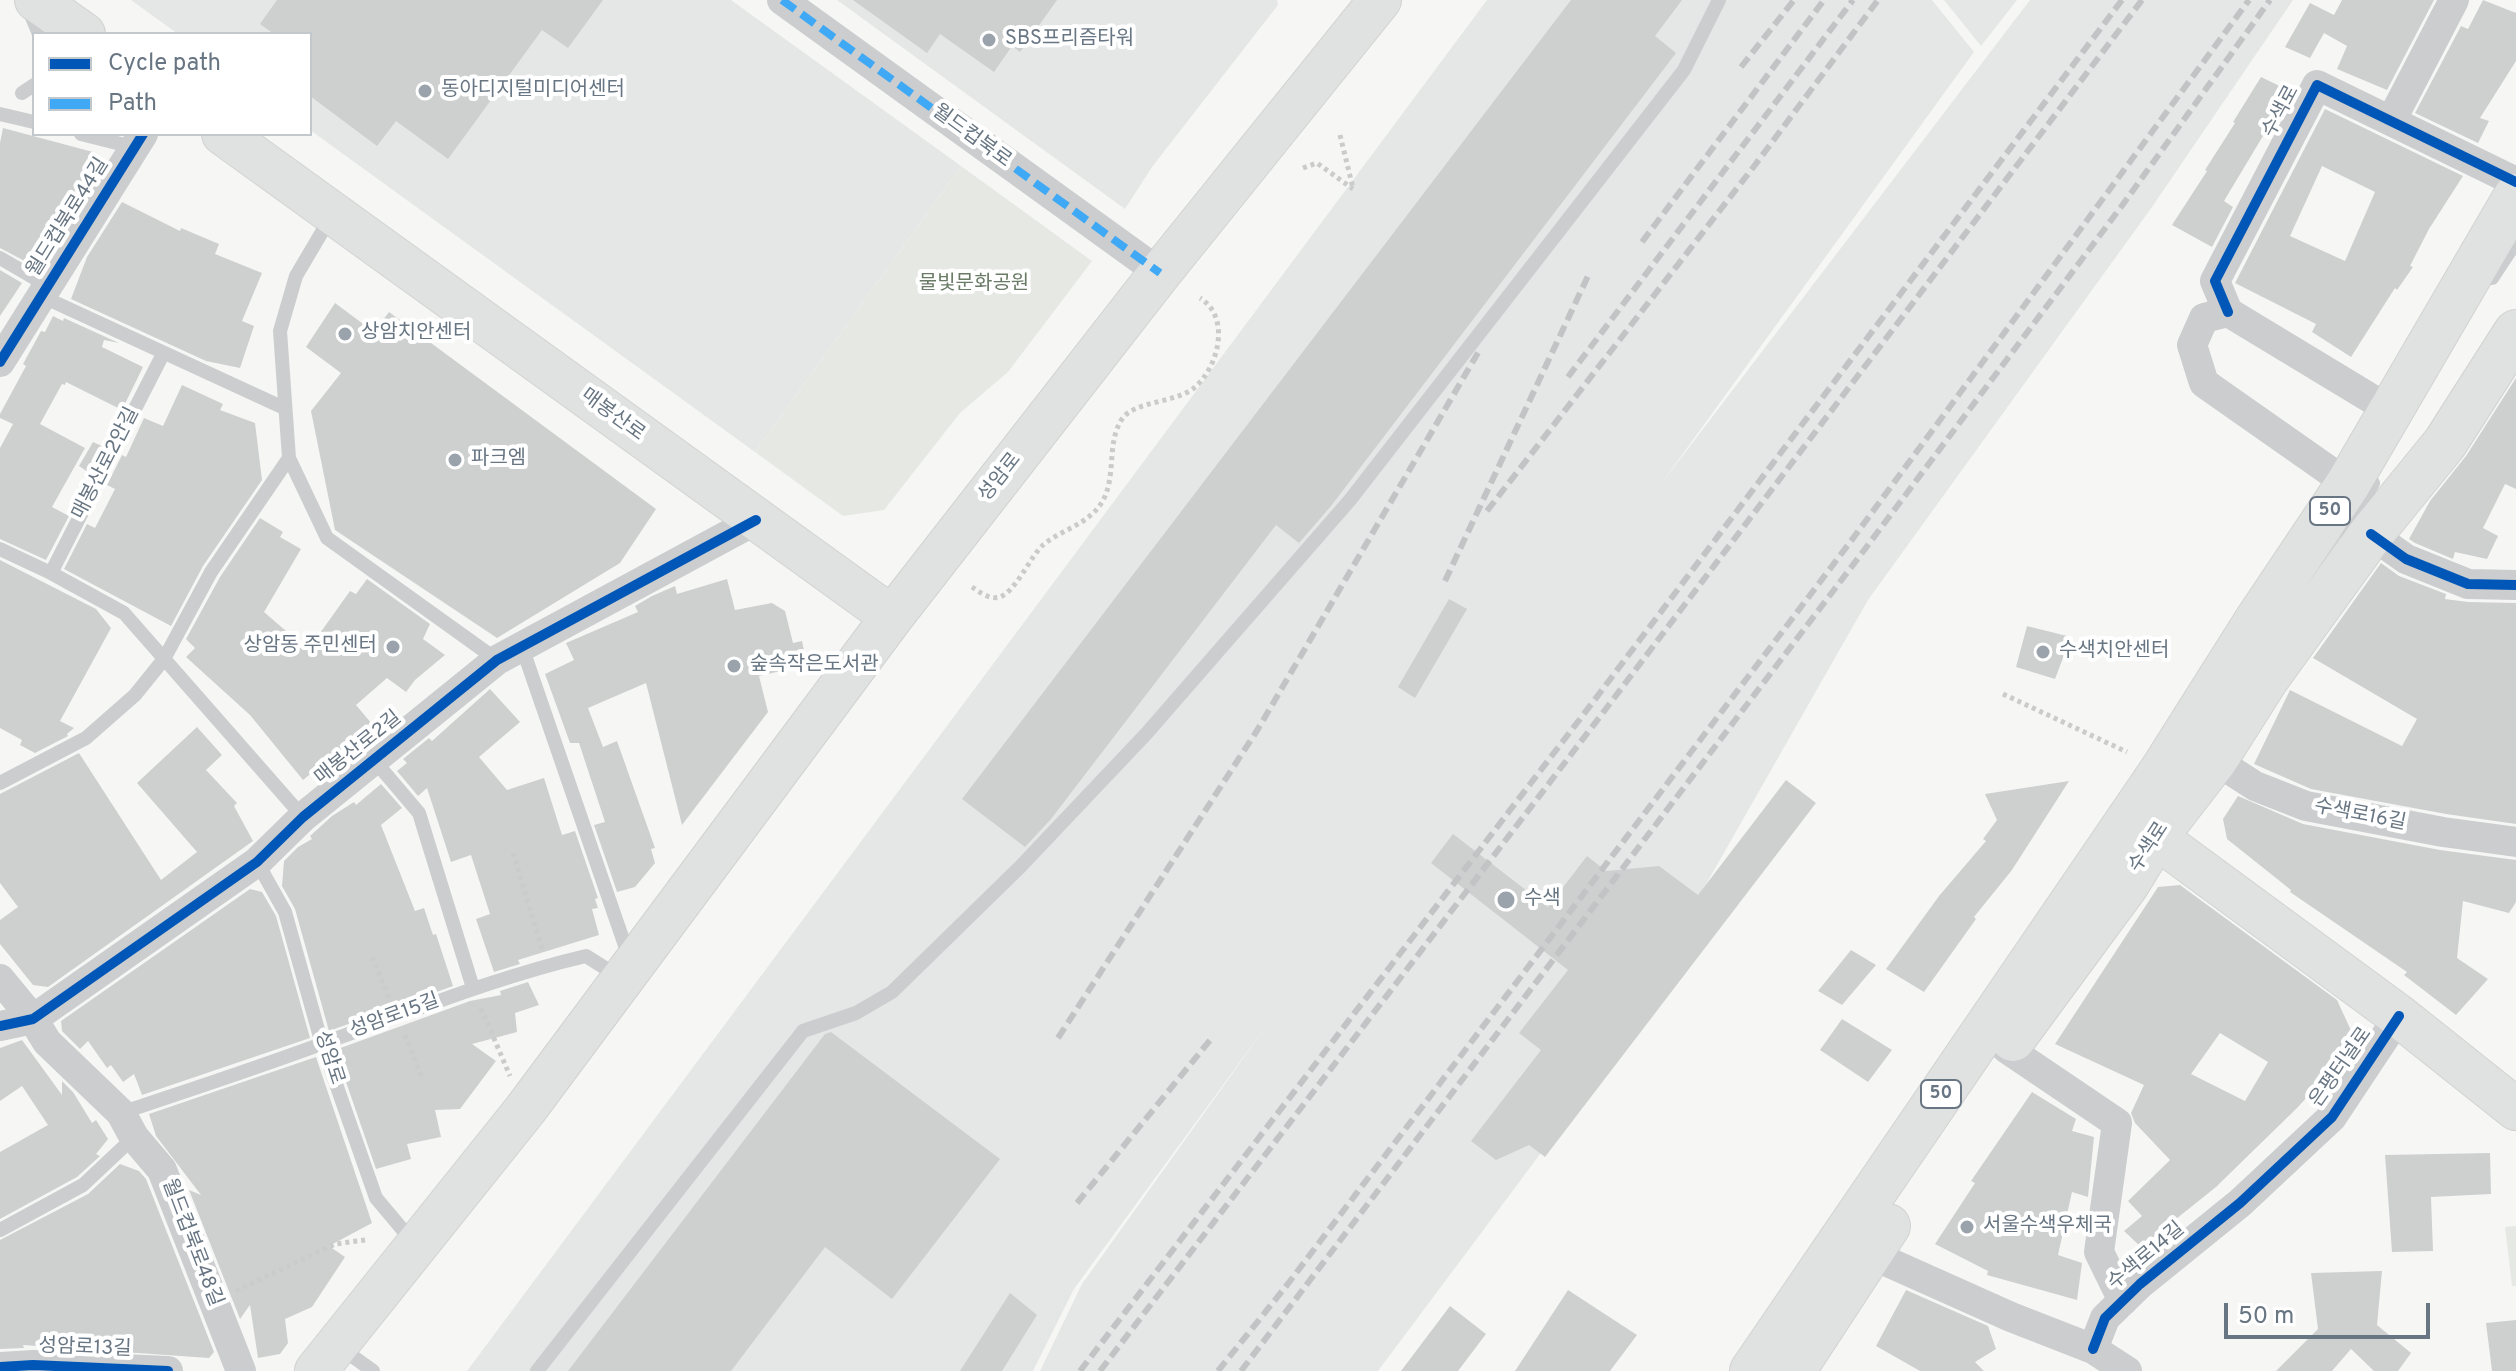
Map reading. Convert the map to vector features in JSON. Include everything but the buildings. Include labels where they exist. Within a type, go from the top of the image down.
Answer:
[{"type":"main road","points":[[36,0],[81,32]]},
{"type":"main road","name":"성암로","points":[[327,1358],[525,1110],[892,617],[1160,273],[1380,0]]},
{"type":"main road","name":"매봉산로","points":[[226,136],[892,617]]},
{"type":"main road","name":"수색로","points":[[1752,1371],[2144,827],[2257,620],[2364,476],[2390,410],[2477,281],[2516,196]]},
{"type":"main road","name":"수색로","points":[[1793,1371],[2006,1048],[2127,884],[2144,827],[2215,760],[2267,678],[2307,623],[2345,552],[2445,443],[2516,332]]},
{"type":"main road","name":"은평터널로","points":[[2144,827],[2399,1016],[2516,1109]]},
{"type":"street","name":"월드컵북로","points":[[782,0],[1160,273]]},
{"type":"street","points":[[2391,121],[2454,0]]},
{"type":"street","name":"수색로","points":[[2228,312],[2215,281],[2317,85],[2516,182]]},
{"type":"street","name":"월드컵북로44길","points":[[0,362],[138,142]]},
{"type":"street","points":[[2364,476],[2204,383],[2192,345],[2204,318],[2228,312],[2390,410]]},
{"type":"street","name":"매봉산로2길","points":[[0,1026],[33,1019],[257,862],[303,817],[509,654],[756,520]]},
{"type":"street","points":[[2345,552],[2406,559],[2468,584],[2516,585]]},
{"type":"street","name":"수색로16길","points":[[2215,760],[2255,786],[2306,806],[2443,832],[2516,842]]},
{"type":"street","name":"월드컵북로48길","points":[[0,979],[33,1019],[47,1042],[128,1125],[162,1170],[241,1371]]},
{"type":"street","name":"은평터널로","points":[[2240,1203],[2332,1117],[2399,1016]]},
{"type":"street","points":[[2006,1048],[2117,1123],[2099,1252],[2123,1301]]},
{"type":"street","name":"수색로14길","points":[[2091,1354],[2105,1318],[2240,1203]]},
{"type":"street","points":[[1870,1254],[2127,1371]]},
{"type":"street","name":"성암로13길","points":[[0,1367],[33,1365],[168,1371]]},
{"type":"lane","points":[[25,0],[38,32]]},
{"type":"lane","points":[[537,1371],[803,1031],[856,1013],[903,982],[1020,867],[1146,734],[1350,500],[1684,70],[1719,0]]},
{"type":"lane","points":[[0,114],[32,122]]},
{"type":"lane","points":[[89,136],[121,144],[138,142]]},
{"type":"lane","points":[[333,215],[296,276],[280,331],[289,458],[327,538],[509,654],[626,971]]},
{"type":"lane","points":[[2477,281],[2516,223]]},
{"type":"lane","points":[[2477,281],[2516,242]]},
{"type":"lane","points":[[0,258],[45,291]]},
{"type":"lane","name":"월드컵북로44길","points":[[45,291],[163,354],[284,408]]},
{"type":"lane","name":"매봉산로2안길","points":[[51,573],[163,354]]},
{"type":"lane","points":[[0,783],[86,738],[135,695],[164,659],[211,572],[289,458]]},
{"type":"lane","points":[[2345,552],[2364,476]]},
{"type":"lane","points":[[0,549],[124,613],[303,817]]},
{"type":"lane","name":"매봉산로2길","points":[[374,760],[419,813],[473,988]]},
{"type":"lane","name":"성암로","points":[[257,862],[285,912],[322,1044],[376,1198],[416,1246]]},
{"type":"lane","name":"성암로15길","points":[[0,1230],[83,1185],[128,1125],[322,1044],[473,988],[547,965],[586,956],[626,971]]},
{"type":"lane","points":[[327,1358],[373,1371]]},
{"type":"path","points":[[1303,168],[1317,163],[1353,189],[1340,135]]},
{"type":"path","points":[[972,587],[989,597],[1000,597],[1008,591],[1041,546],[1075,528],[1103,500],[1108,487],[1116,432],[1123,416],[1130,410],[1179,396],[1195,386],[1213,359],[1219,334],[1211,304],[1200,298]]},
{"type":"path","points":[[2003,694],[2127,752]]},
{"type":"path","points":[[513,853],[547,965]]},
{"type":"path","points":[[473,988],[525,1110]]},
{"type":"path","points":[[214,1303],[249,1283],[335,1244],[365,1240]]},
{"type":"shaded area","points":[[131,0],[731,0],[961,166],[755,452],[312,131],[312,32],[175,32]]},
{"type":"shaded area","points":[[837,0],[1277,0],[1278,5],[1152,167],[1125,209]]},
{"type":"shaded area","points":[[1487,0],[1932,0],[1974,52],[1661,484],[2030,0],[2293,0],[2152,207],[1868,600],[1591,1086],[1378,1371],[1040,1371],[1082,1284],[1267,1025],[1074,1289],[1033,1371],[467,1371]]},
{"type":"shaded area","points":[[1944,0],[2017,0],[1981,46]]},
{"type":"green space","name":"물빛문화공원","points":[[961,166],[1092,261],[1008,372],[960,413],[884,510],[843,516],[755,452]]},
{"type":"green space","points":[[2516,1226],[2516,1286],[2512,1286],[2505,1227]]},
{"type":"railway","points":[[1741,67],[1794,0]]},
{"type":"railway","points":[[1642,242],[1824,0]]},
{"type":"railway","points":[[1568,377],[1853,0]]},
{"type":"railway","points":[[1487,511],[1755,165],[1878,0]]},
{"type":"railway","points":[[1080,1371],[1593,702],[2122,0]]},
{"type":"railway","points":[[1100,1371],[2142,0]]},
{"type":"railway","points":[[1218,1371],[1287,1285],[1851,541],[2249,0]]},
{"type":"railway","points":[[1241,1371],[1865,549],[2121,207],[2270,0]]},
{"type":"railway","points":[[1445,581],[1588,276]]},
{"type":"railway","points":[[1058,1038],[1258,729],[1479,351]]},
{"type":"railway","points":[[1077,1203],[1211,1039]]},
{"type":"marked path","points":[[782,0],[1160,273]]},
{"type":"cycle path","points":[[2228,312],[2215,281],[2317,85],[2516,182]]},
{"type":"cycle path","points":[[0,362],[142,136]]},
{"type":"cycle path","points":[[0,1026],[33,1019],[257,862],[303,817],[497,660],[756,520]]},
{"type":"cycle path","points":[[2371,534],[2406,559],[2468,584],[2516,585]]},
{"type":"cycle path","points":[[2093,1349],[2105,1318],[2140,1284],[2240,1203],[2332,1117],[2399,1016]]},
{"type":"cycle path","points":[[0,1367],[33,1365],[168,1371]]},
{"type":"place","name":"SBS프리즘타워","points":[[989,40]]},
{"type":"place","name":"동아디지털미디어센터","points":[[425,91]]},
{"type":"place","name":"상암치안센터","points":[[345,334]]},
{"type":"place","name":"파크엠","points":[[455,460]]},
{"type":"place","name":"상암동 주민센터","points":[[393,647]]},
{"type":"place","name":"수색치안센터","points":[[2043,652]]},
{"type":"place","name":"숲속작은도서관","points":[[734,666]]},
{"type":"place","name":"수색","points":[[1506,900]]},
{"type":"place","name":"서울수색우체국","points":[[1967,1227]]}]
